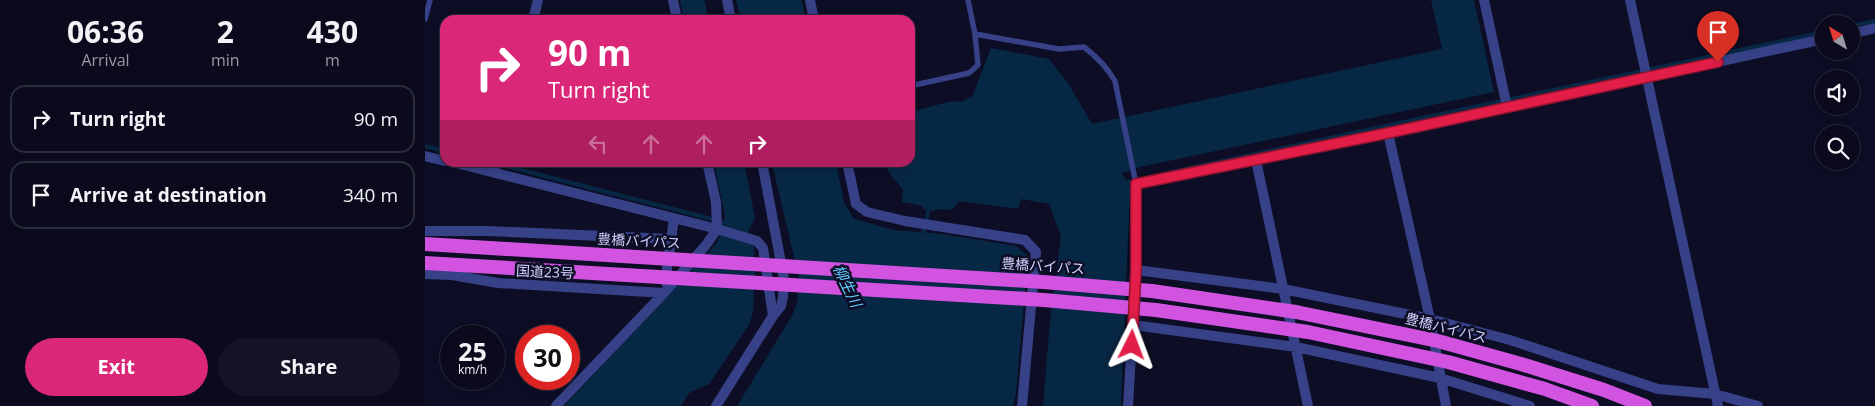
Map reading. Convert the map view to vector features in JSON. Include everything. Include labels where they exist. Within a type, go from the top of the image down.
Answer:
[{"type":"highway","name":"豊橋バイパス","points":[[425,244],[1024,280],[1152,291],[1296,312],[1438,341],[1586,384],[1645,406]]},
{"type":"highway","points":[[425,263],[1044,300],[1156,310],[1308,332],[1448,362],[1545,389],[1592,406]]},
{"type":"street","points":[[534,15],[538,0]]},
{"type":"street","points":[[673,0],[676,15]]},
{"type":"street","points":[[727,0],[730,15]]},
{"type":"street","points":[[810,0],[814,15]]},
{"type":"street","points":[[1484,0],[1507,106]]},
{"type":"street","points":[[1630,0],[1718,406]]},
{"type":"street","points":[[1860,32],[1875,28]]},
{"type":"street","points":[[1128,406],[1136,270],[1135,183],[1388,133],[1507,106],[1815,42]]},
{"type":"street","points":[[1388,133],[1430,319],[1446,406]]},
{"type":"street","points":[[425,156],[440,160]]},
{"type":"street","points":[[1256,160],[1308,406]]},
{"type":"street","points":[[556,406],[706,245],[717,228],[717,214],[708,167]]},
{"type":"street","points":[[716,406],[781,306],[783,296],[784,279],[763,167]]},
{"type":"street","points":[[848,167],[856,204],[867,212],[917,223],[1025,240],[1036,252],[1022,406]]},
{"type":"street","points":[[495,169],[674,219],[717,228],[757,241],[763,248],[773,316]]},
{"type":"street","points":[[663,292],[674,219]]},
{"type":"street","points":[[425,231],[488,231],[671,239]]},
{"type":"street","points":[[1136,270],[1283,289],[1430,319],[1510,340],[1658,389],[1715,394],[1759,406]]},
{"type":"street","name":"国道23号","points":[[425,274],[452,275],[498,284],[663,292]]},
{"type":"street","points":[[1133,325],[1296,347],[1440,378],[1531,406]]},
{"type":"lane","points":[[425,19],[430,0]]},
{"type":"lane","points":[[915,85],[969,73],[976,68],[979,61],[968,0]]},
{"type":"lane","points":[[975,34],[1059,50],[1085,47],[1095,56],[1108,69],[1115,81],[1135,183]]},
{"type":"water","points":[[680,0],[704,0],[708,15],[683,15]]},
{"type":"water","points":[[736,0],[801,0],[805,15],[740,15]]},
{"type":"water","points":[[1431,0],[1474,0],[1494,92],[1140,167],[1122,173],[1130,187],[1121,406],[1043,406],[1050,321],[1061,236],[1049,204],[1021,199],[1018,209],[959,201],[953,209],[937,209],[934,211],[923,209],[923,206],[902,202],[903,189],[886,167],[915,167],[915,111],[952,101],[962,102],[973,95],[991,48],[1049,59],[1068,83],[1092,124],[1442,49]]},
{"type":"water","points":[[715,167],[745,167],[755,218],[748,231],[754,246],[753,312],[749,325],[709,384],[689,393],[681,406],[564,406],[580,390],[717,243],[725,216]]},
{"type":"water","name":"柳生川","points":[[773,167],[837,167],[844,202],[854,219],[894,230],[942,234],[1016,246],[1028,256],[1016,393],[1013,406],[737,406],[793,314],[798,299],[799,278]]},
{"type":"waterway","points":[[1860,24],[1875,21]]},
{"type":"waterway","points":[[1171,172],[1815,34]]},
{"type":"waterway","points":[[425,146],[440,150]]},
{"type":"waterway","points":[[509,167],[712,219],[727,225]]},
{"type":"waterway","points":[[1122,183],[1137,180]]},
{"type":"waterway","points":[[922,237],[930,205]]},
{"type":"route","points":[[1132,345],[1136,270],[1136,184],[1388,133],[1718,62]]}]
